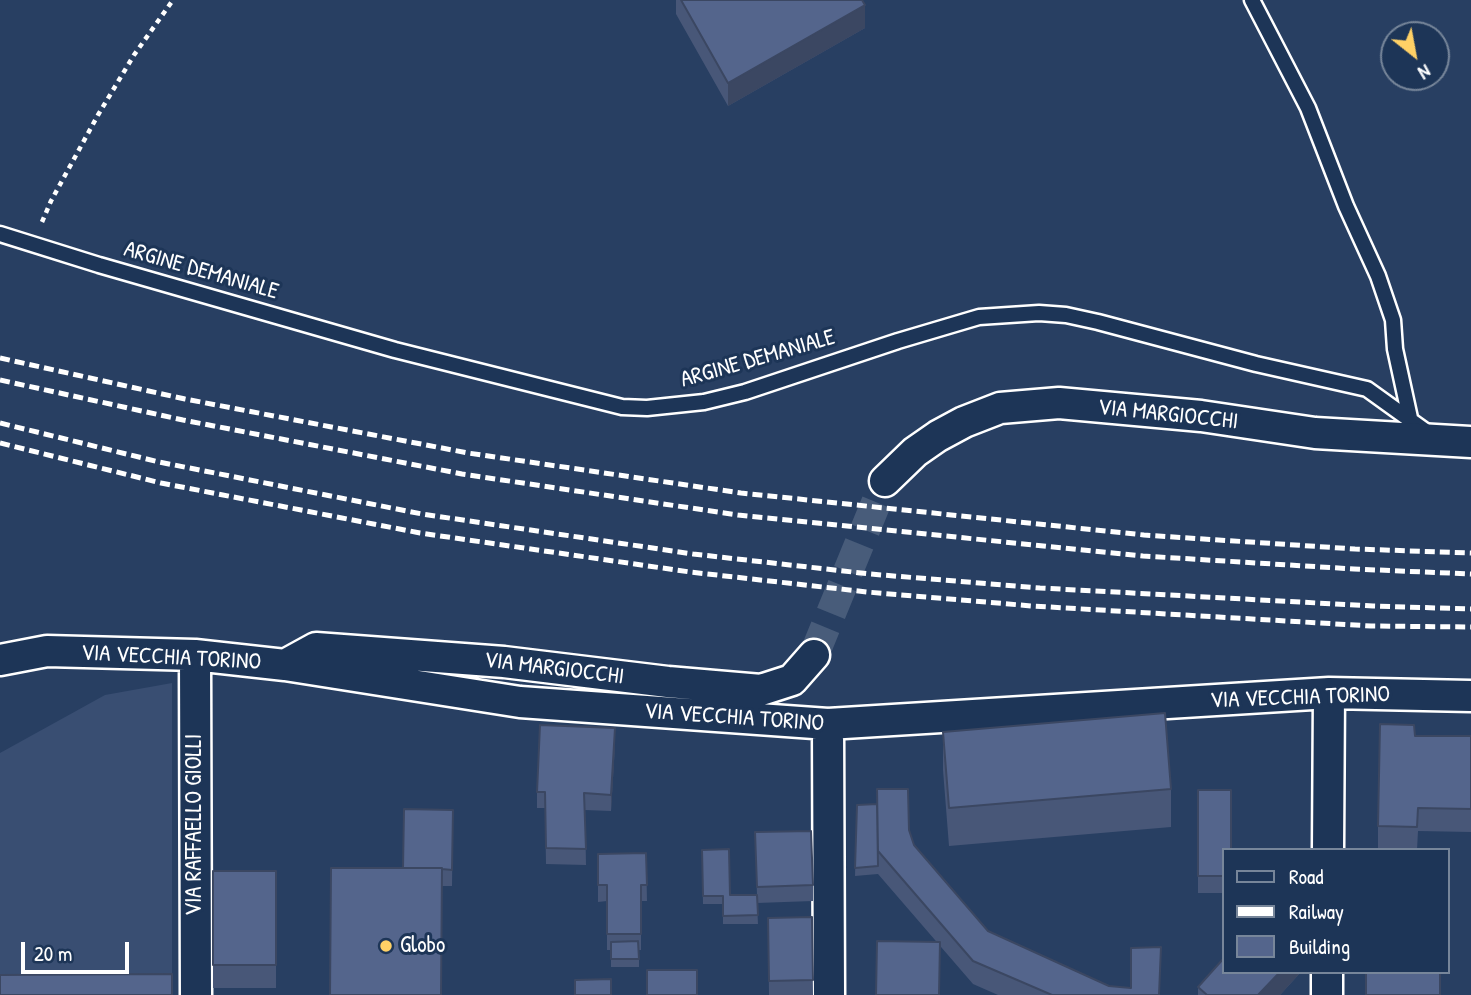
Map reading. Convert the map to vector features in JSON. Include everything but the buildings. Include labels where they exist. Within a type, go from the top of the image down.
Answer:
[{"type":"street","name":"VIA MARGIOCCHI","points":[[885,481],[923,447],[964,422],[1000,408],[1059,403],[1201,416],[1315,433],[1436,440]]},
{"type":"street","points":[[1436,440],[1471,442]]},
{"type":"street","name":"VIA MARGIOCCHI","points":[[285,664],[316,648],[504,662],[668,682],[761,690],[792,680],[814,655]]},
{"type":"street","name":"VIA VECCHIA TORINO","points":[[0,660],[47,652],[195,654],[285,664],[520,702],[828,724],[1329,693],[1471,696]]},
{"type":"street","name":"VIA RAFFAELLO GIOLLI","points":[[195,654],[196,995]]},
{"type":"street","points":[[1328,848],[1329,693]]},
{"type":"street","points":[[828,724],[829,995]]},
{"type":"street","points":[[1327,974],[1327,995]]},
{"type":"lane","points":[[1252,0],[1308,108],[1346,206],[1382,287],[1393,320],[1395,349],[1410,418]]},
{"type":"lane","name":"ARGINE DEMANIALE","points":[[0,234],[396,350],[622,407],[647,408],[705,401],[745,392],[979,317],[1038,313],[1087,320],[1256,364],[1367,389],[1410,418],[1436,440]]},
{"type":"lane","name":"VIA MARGIOCCHI","points":[[1436,440],[1471,430]]},
{"type":"path","points":[[33,244],[51,201],[78,149],[134,55],[173,0]]},
{"type":"shaded area","points":[[172,683],[172,995],[0,995],[0,753],[105,695]]},
{"type":"tunnel","points":[[814,655],[885,481]]},
{"type":"railway","points":[[0,358],[185,399],[468,453],[741,493],[1144,535],[1355,549],[1471,553]]},
{"type":"railway","points":[[0,380],[183,420],[462,474],[738,515],[1143,556],[1471,574]]},
{"type":"railway","points":[[0,423],[159,462],[422,514],[693,554],[870,574],[1040,588],[1471,609]]},
{"type":"railway","points":[[0,443],[161,483],[420,533],[690,572],[867,592],[1032,606],[1371,626],[1471,627]]},
{"type":"place","name":"Globo","points":[[386,946]]}]
